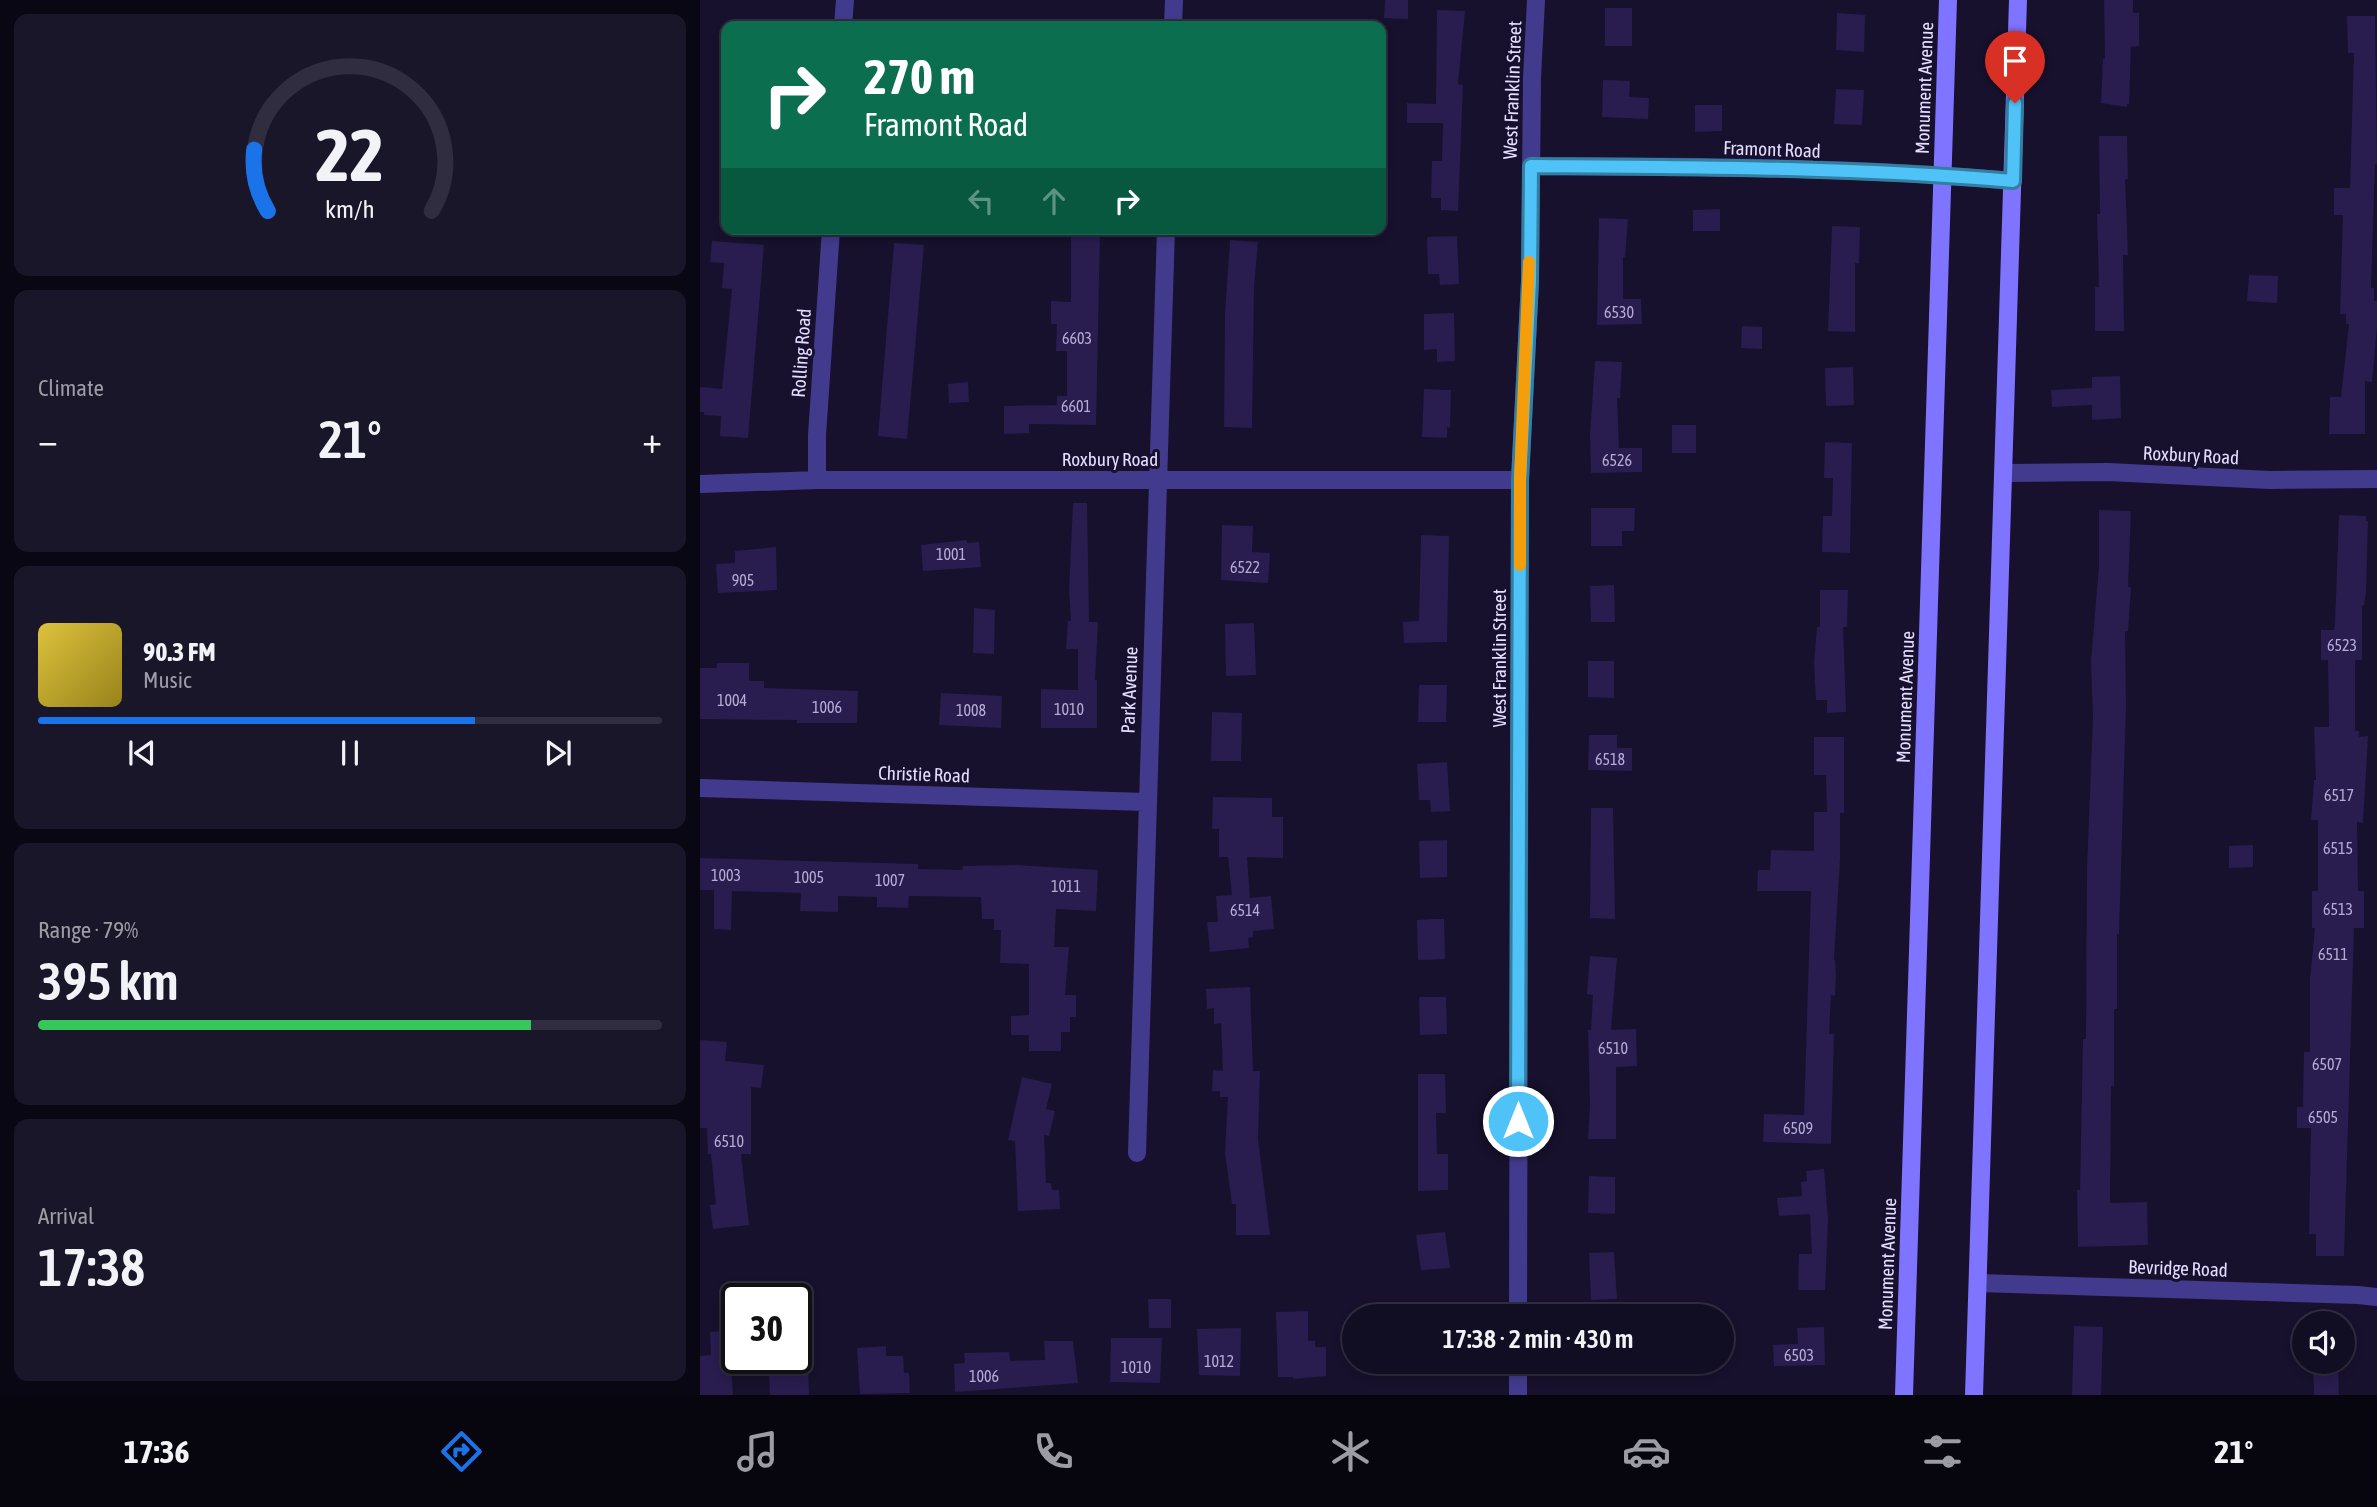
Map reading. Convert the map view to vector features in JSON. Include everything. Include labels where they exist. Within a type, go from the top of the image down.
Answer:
[{"type":"street","points":[[843,21],[845,0]]},
{"type":"street","points":[[1173,21],[1174,0]]},
{"type":"street","name":"West Franklin Street","points":[[1518,1304],[1520,480],[1530,281],[1536,0]]},
{"type":"street","name":"Monument Avenue","points":[[1904,1395],[1948,0]]},
{"type":"street","points":[[1974,1395],[2018,0]]},
{"type":"street","name":"Framont Road","points":[[1531,166],[1942,174],[2013,181]]},
{"type":"street","name":"Rolling Road","points":[[817,480],[817,435],[831,235]]},
{"type":"street","name":"Park Avenue","points":[[1137,1153],[1166,235]]},
{"type":"street","name":"Roxbury Road","points":[[2003,473],[2108,472],[2270,480],[2377,479]]},
{"type":"street","name":"Roxbury Road","points":[[700,484],[817,480],[1520,480]]},
{"type":"street","name":"Christie Road","points":[[700,788],[1146,802]]},
{"type":"street","name":"Bevridge Road","points":[[1978,1283],[2377,1297]]},
{"type":"street","points":[[1518,1374],[1518,1395]]},
{"type":"building","points":[[1385,0],[1408,0],[1408,19],[1384,18]]},
{"type":"building","points":[[2104,0],[2133,0],[2133,13],[2139,13],[2139,46],[2131,47],[2127,107],[2101,103],[2105,59]]},
{"type":"building","points":[[1605,8],[1632,8],[1632,46],[1605,46]]},
{"type":"building","points":[[1437,10],[1465,11],[1458,84],[1463,85],[1458,211],[1441,210],[1441,198],[1431,198],[1432,161],[1442,161],[1443,123],[1407,123],[1407,103],[1436,104]]},
{"type":"building","points":[[1837,13],[1865,15],[1864,52],[1836,50]]},
{"type":"building","points":[[2347,16],[2375,16],[2377,164],[2371,288],[2374,288],[2374,301],[2377,301],[2377,327],[2372,382],[2365,381],[2365,434],[2329,434],[2330,397],[2341,397],[2349,324],[2346,324],[2346,314],[2340,314],[2343,215],[2334,215],[2334,188],[2350,188],[2354,53],[2348,53]]},
{"type":"building","points":[[1603,80],[1630,81],[1629,97],[1649,98],[1648,119],[1602,117]]},
{"type":"building","points":[[1836,89],[1864,90],[1862,125],[1834,124]]},
{"type":"building","points":[[1695,105],[1722,105],[1722,131],[1695,132]]},
{"type":"building","points":[[2099,136],[2127,136],[2128,179],[2125,179],[2128,255],[2123,255],[2124,331],[2095,331],[2095,287],[2099,287]]},
{"type":"building","points":[[1720,209],[1720,231],[1693,231],[1693,210]]},
{"type":"building","points":[[1599,218],[1628,219],[1623,257],[1623,299],[1641,299],[1642,324],[1597,325]]},
{"type":"building","points":[[1832,226],[1860,227],[1859,263],[1855,263],[1855,332],[1828,331]]},
{"type":"building","points":[[1071,235],[1100,235],[1096,425],[1029,424],[1029,433],[1004,434],[1004,406],[1057,405],[1057,396],[1067,396],[1067,351],[1056,351],[1057,324],[1051,324],[1051,301],[1071,302]]},
{"type":"building","points":[[1457,236],[1459,284],[1440,285],[1439,274],[1428,274],[1427,237]]},
{"type":"building","points":[[1230,240],[1258,242],[1254,287],[1252,428],[1224,427],[1225,314]]},
{"type":"building","points":[[712,241],[764,245],[748,438],[720,436],[721,416],[704,415],[704,412],[700,412],[700,387],[722,389],[732,289],[722,288],[724,263],[710,262]]},
{"type":"building","points":[[894,243],[924,245],[907,439],[878,436]]},
{"type":"building","points":[[2249,275],[2278,276],[2277,303],[2247,301]]},
{"type":"building","points":[[1454,313],[1455,361],[1437,362],[1437,349],[1424,350],[1424,314]]},
{"type":"building","points":[[1742,326],[1762,327],[1762,349],[1741,348]]},
{"type":"building","points":[[1595,361],[1622,362],[1620,398],[1617,398],[1619,448],[1642,448],[1642,472],[1591,473],[1590,435]]},
{"type":"building","points":[[1853,367],[1854,405],[1826,406],[1825,368]]},
{"type":"building","points":[[2120,376],[2121,418],[2092,420],[2092,405],[2052,407],[2051,390],[2092,388],[2092,377]]},
{"type":"building","points":[[968,382],[969,402],[949,403],[948,384]]},
{"type":"building","points":[[1424,389],[1451,390],[1450,428],[1447,427],[1447,438],[1422,437]]},
{"type":"building","points":[[1672,425],[1696,425],[1696,453],[1672,453]]},
{"type":"building","points":[[1825,442],[1852,443],[1850,553],[1822,552],[1823,516],[1832,516],[1833,478],[1824,478]]},
{"type":"building","points":[[1073,503],[1087,503],[1089,622],[1098,622],[1095,680],[1097,728],[1041,728],[1041,689],[1078,690],[1078,649],[1066,649],[1068,621],[1071,621],[1069,590]]},
{"type":"building","points":[[1591,508],[1635,508],[1634,531],[1622,531],[1622,546],[1591,546]]},
{"type":"building","points":[[2099,510],[2131,511],[2128,587],[2131,587],[2128,631],[2125,631],[2126,705],[2117,934],[2117,1009],[2114,1009],[2114,1086],[2111,1086],[2110,1203],[2147,1202],[2148,1245],[2078,1247],[2077,1190],[2080,1190],[2083,1039],[2086,1039],[2087,868],[2093,717],[2091,661],[2099,566]]},
{"type":"building","points":[[2339,515],[2366,516],[2368,521],[2366,592],[2362,605],[2362,660],[2355,660],[2355,731],[2359,731],[2359,737],[2368,736],[2363,823],[2357,822],[2358,891],[2364,891],[2364,928],[2354,928],[2344,1256],[2316,1256],[2316,1234],[2309,1234],[2311,1128],[2297,1128],[2297,1107],[2303,1107],[2304,1052],[2310,1052],[2310,979],[2315,928],[2312,928],[2312,891],[2318,891],[2318,820],[2311,820],[2316,780],[2314,727],[2329,727],[2328,660],[2321,660],[2321,630],[2334,630],[2335,624]]},
{"type":"building","points":[[1222,525],[1253,526],[1252,552],[1270,553],[1268,583],[1221,580]]},
{"type":"building","points":[[1421,535],[1449,536],[1447,642],[1404,643],[1403,622],[1419,621]]},
{"type":"building","points":[[967,540],[967,543],[979,542],[981,567],[923,571],[921,545]]},
{"type":"building","points":[[776,547],[777,590],[718,593],[716,564],[735,563],[735,551]]},
{"type":"building","points":[[1614,585],[1615,622],[1591,622],[1590,586]]},
{"type":"building","points":[[1820,590],[1848,590],[1847,627],[1843,627],[1846,712],[1827,713],[1827,700],[1816,700],[1814,663],[1817,627],[1820,627]]},
{"type":"building","points":[[974,608],[995,610],[994,654],[973,653]]},
{"type":"building","points":[[1254,623],[1256,675],[1226,676],[1225,624]]},
{"type":"building","points":[[1588,661],[1614,661],[1614,698],[1588,697]]},
{"type":"building","points":[[717,663],[749,663],[749,681],[764,681],[764,688],[858,691],[857,723],[700,719],[700,668],[717,668]]},
{"type":"building","points":[[1419,685],[1447,685],[1446,722],[1418,722]]},
{"type":"building","points":[[941,693],[1002,696],[1001,728],[939,725]]},
{"type":"building","points":[[1212,712],[1242,713],[1241,761],[1211,761]]},
{"type":"building","points":[[1589,735],[1617,735],[1617,748],[1632,748],[1632,771],[1588,770]]},
{"type":"building","points":[[1814,737],[1844,737],[1844,813],[1840,813],[1835,996],[1831,995],[1829,1034],[1834,1034],[1831,1144],[1763,1142],[1764,1114],[1804,1115],[1811,891],[1757,891],[1758,870],[1770,870],[1771,850],[1814,851],[1814,812],[1827,812],[1826,775],[1814,775]]},
{"type":"building","points":[[1447,762],[1450,811],[1431,812],[1430,800],[1419,800],[1417,764]]},
{"type":"building","points":[[1213,797],[1272,798],[1272,817],[1283,817],[1283,858],[1247,857],[1250,898],[1271,896],[1274,929],[1253,931],[1253,937],[1248,938],[1249,948],[1210,952],[1207,922],[1218,922],[1216,896],[1232,895],[1228,857],[1219,857],[1219,829],[1212,829]]},
{"type":"building","points":[[1591,808],[1613,808],[1615,919],[1590,918]]},
{"type":"building","points":[[1447,840],[1447,877],[1420,878],[1419,841]]},
{"type":"building","points":[[2253,845],[2253,867],[2229,868],[2229,846]]},
{"type":"building","points":[[700,858],[918,864],[918,869],[963,870],[962,866],[1015,865],[1098,870],[1096,911],[1056,909],[1054,947],[1069,947],[1065,995],[1076,995],[1076,1017],[1070,1017],[1070,1032],[1061,1032],[1061,1051],[1029,1051],[1029,1035],[1011,1035],[1011,1016],[1029,1015],[1029,964],[1000,963],[1001,930],[994,930],[994,919],[982,919],[981,897],[909,896],[908,908],[877,907],[877,897],[838,896],[838,912],[800,911],[801,893],[732,891],[731,930],[714,929],[714,890],[700,890]]},
{"type":"building","points":[[1444,919],[1445,959],[1418,960],[1417,920]]},
{"type":"building","points":[[1590,956],[1617,958],[1611,1030],[1636,1029],[1637,1066],[1616,1067],[1616,1139],[1588,1139],[1588,1030],[1591,1030],[1593,995],[1587,994]]},
{"type":"building","points":[[1250,987],[1253,1071],[1260,1071],[1258,1139],[1270,1235],[1236,1235],[1236,1204],[1232,1204],[1225,1153],[1228,1097],[1220,1097],[1220,1091],[1212,1091],[1213,1070],[1223,1071],[1221,1023],[1214,1024],[1214,1008],[1207,1009],[1206,989]]},
{"type":"building","points":[[1419,997],[1446,997],[1447,1034],[1420,1035]]},
{"type":"building","points":[[700,1040],[727,1042],[725,1061],[764,1065],[761,1088],[751,1087],[751,1154],[741,1154],[749,1225],[713,1229],[710,1205],[716,1204],[711,1154],[708,1154],[707,1128],[700,1128]]},
{"type":"building","points":[[1418,1074],[1445,1074],[1446,1113],[1436,1113],[1437,1154],[1448,1154],[1448,1190],[1418,1191]]},
{"type":"building","points":[[1022,1077],[1052,1084],[1046,1109],[1055,1111],[1049,1136],[1044,1135],[1046,1183],[1051,1183],[1052,1190],[1059,1190],[1060,1209],[1018,1211],[1015,1141],[1008,1140]]},
{"type":"building","points":[[1824,1169],[1828,1219],[1825,1290],[1798,1290],[1799,1254],[1812,1254],[1810,1214],[1779,1216],[1777,1198],[1802,1196],[1801,1182],[1807,1181],[1806,1171]]},
{"type":"building","points":[[1589,1176],[1615,1177],[1615,1214],[1588,1213]]},
{"type":"building","points":[[1445,1232],[1450,1268],[1421,1270],[1416,1235]]},
{"type":"building","points":[[1614,1252],[1617,1299],[1591,1300],[1589,1253]]},
{"type":"building","points":[[1148,1299],[1171,1299],[1171,1328],[1149,1328]]},
{"type":"building","points":[[1308,1311],[1308,1341],[1315,1341],[1315,1347],[1326,1347],[1326,1376],[1293,1379],[1278,1377],[1276,1312]]},
{"type":"building","points":[[2074,1326],[2103,1327],[2101,1395],[2072,1395]]},
{"type":"building","points":[[1824,1327],[1825,1365],[1774,1366],[1773,1345],[1798,1344],[1797,1328]]},
{"type":"building","points":[[1241,1328],[1240,1376],[1199,1375],[1197,1329]]},
{"type":"building","points":[[721,1331],[721,1374],[732,1374],[733,1395],[700,1395],[700,1356],[711,1355],[710,1332]]},
{"type":"building","points":[[1111,1338],[1162,1338],[1160,1383],[1110,1382]]},
{"type":"building","points":[[1044,1341],[1073,1341],[1078,1383],[955,1392],[954,1364],[965,1363],[964,1353],[1009,1352],[1010,1361],[1045,1360]]},
{"type":"building","points":[[886,1346],[886,1356],[903,1356],[904,1373],[909,1373],[910,1393],[860,1394],[857,1348]]},
{"type":"building","points":[[769,1374],[808,1374],[809,1395],[770,1395]]},
{"type":"building","points":[[2313,1374],[2338,1374],[2339,1395],[2314,1395]]},
{"type":"slow traffic","points":[[1520,565],[1520,480],[1529,262]]},
{"type":"route","points":[[1518,1121],[1520,480],[1530,281],[1531,166],[1942,174],[2013,181],[2015,103]]}]
